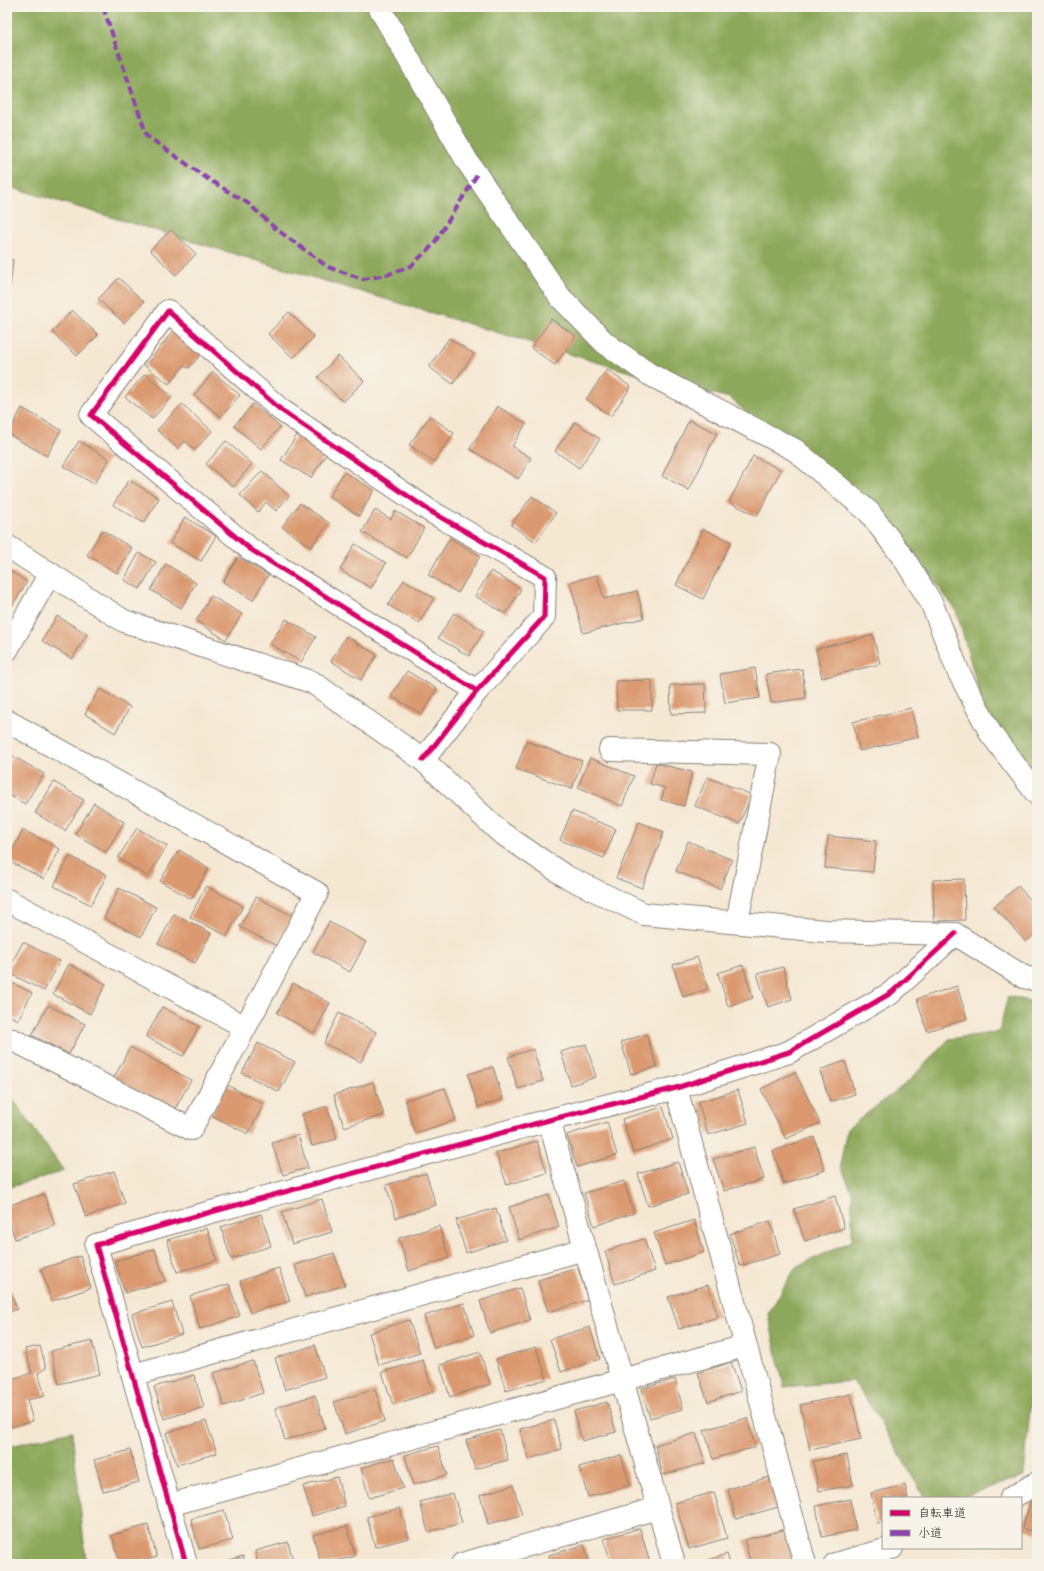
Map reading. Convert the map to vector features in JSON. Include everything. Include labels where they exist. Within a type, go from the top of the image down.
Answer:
[{"type":"street","points":[[378,7],[467,161],[560,297],[605,343],[649,374],[795,450],[869,512],[905,560],[932,604],[958,671],[991,734],[1037,794]]},
{"type":"street","points":[[423,760],[477,691],[544,617],[545,577],[430,511],[282,410],[168,311],[91,415],[250,549],[477,691]]},
{"type":"street","points":[[7,546],[124,621],[312,682],[423,760],[500,832],[565,876],[644,914],[825,931],[955,934],[1024,977],[1037,980]]},
{"type":"street","points":[[7,650],[50,573]]},
{"type":"street","points":[[7,721],[317,893],[191,1130],[13,1040],[7,1040]]},
{"type":"street","points":[[610,750],[770,754],[737,922]]},
{"type":"street","points":[[7,900],[245,1028]]},
{"type":"street","points":[[186,1564],[96,1245],[178,1220],[549,1120],[676,1088],[789,1052],[891,993],[955,934]]},
{"type":"street","points":[[676,1088],[805,1564]]},
{"type":"street","points":[[549,1120],[674,1564]]},
{"type":"street","points":[[133,1375],[585,1249]]},
{"type":"street","points":[[169,1505],[745,1346]]},
{"type":"street","points":[[1013,1497],[1037,1483]]},
{"type":"street","points":[[462,1564],[658,1508]]},
{"type":"street","points":[[835,1564],[888,1549]]},
{"type":"green space","points":[[7,7],[1037,7],[1037,781],[991,734],[956,610],[885,516],[792,453],[730,398],[653,379],[7,186]]},
{"type":"green space","points":[[1008,996],[1037,1003],[1037,1386],[1032,1386],[1024,1476],[962,1497],[924,1497],[876,1414],[853,1381],[784,1387],[768,1314],[796,1267],[852,1241],[852,1192],[840,1165],[847,1129],[909,1081],[949,1039],[999,1032]]},
{"type":"green space","points":[[7,1091],[64,1171],[7,1188]]},
{"type":"green space","points":[[72,1431],[86,1561],[84,1564],[7,1564],[7,1447]]},
{"type":"building","points":[[171,230],[196,254],[176,275],[150,250]]},
{"type":"building","points":[[7,259],[13,260],[10,289],[7,289]]},
{"type":"building","points":[[119,278],[144,302],[124,323],[98,299]]},
{"type":"building","points":[[72,310],[98,335],[77,356],[52,332]]},
{"type":"building","points":[[289,312],[314,337],[293,358],[268,334]]},
{"type":"building","points":[[551,319],[576,336],[555,365],[531,348]]},
{"type":"building","points":[[174,330],[202,353],[189,368],[184,366],[169,384],[145,366]]},
{"type":"building","points":[[449,338],[474,354],[453,384],[429,367]]},
{"type":"building","points":[[338,356],[364,381],[343,402],[318,377]]},
{"type":"building","points":[[607,370],[631,387],[611,416],[586,399]]},
{"type":"building","points":[[213,372],[240,395],[221,417],[194,395]]},
{"type":"building","points":[[145,374],[172,397],[152,419],[125,397]]},
{"type":"building","points":[[182,404],[212,431],[195,450],[185,441],[178,449],[157,430]]},
{"type":"building","points":[[253,404],[280,427],[261,449],[234,426]]},
{"type":"building","points":[[497,406],[526,424],[512,446],[531,458],[518,479],[470,449]]},
{"type":"building","points":[[22,408],[61,430],[47,456],[8,434]]},
{"type":"building","points":[[430,416],[454,433],[434,462],[409,445]]},
{"type":"building","points":[[689,420],[717,433],[689,490],[662,476]]},
{"type":"building","points":[[575,422],[600,439],[579,468],[555,451]]},
{"type":"building","points":[[297,435],[327,453],[311,478],[281,460]]},
{"type":"building","points":[[79,441],[109,459],[94,484],[63,466]]},
{"type":"building","points":[[226,441],[252,464],[233,487],[206,464]]},
{"type":"building","points":[[753,456],[781,470],[757,516],[729,502]]},
{"type":"building","points":[[262,471],[289,496],[276,511],[266,502],[258,512],[240,495]]},
{"type":"building","points":[[344,472],[374,490],[359,516],[329,497]]},
{"type":"building","points":[[129,480],[159,498],[144,523],[113,505]]},
{"type":"building","points":[[532,496],[556,513],[536,542],[511,525]]},
{"type":"building","points":[[300,503],[329,523],[311,547],[282,527]]},
{"type":"building","points":[[375,510],[391,519],[395,511],[424,528],[407,558],[362,532]]},
{"type":"building","points":[[185,517],[216,536],[201,561],[170,543]]},
{"type":"building","points":[[703,529],[731,542],[703,599],[676,585]]},
{"type":"building","points":[[102,530],[132,548],[117,573],[87,555]]},
{"type":"building","points":[[450,538],[480,556],[458,593],[428,575]]},
{"type":"building","points":[[355,544],[386,563],[371,588],[340,570]]},
{"type":"building","points":[[139,553],[156,562],[140,589],[124,580]]},
{"type":"building","points":[[238,557],[268,575],[253,600],[223,582]]},
{"type":"building","points":[[166,564],[196,583],[181,608],[151,590]]},
{"type":"building","points":[[7,569],[27,582],[8,612],[7,611]]},
{"type":"building","points":[[491,571],[521,589],[506,614],[475,596]]},
{"type":"building","points":[[597,575],[604,599],[637,591],[644,618],[583,633],[570,582]]},
{"type":"building","points":[[404,580],[434,598],[419,623],[388,605]]},
{"type":"building","points":[[211,596],[242,614],[226,640],[196,621]]},
{"type":"building","points":[[454,613],[484,631],[469,656],[438,638]]},
{"type":"building","points":[[57,616],[87,634],[72,659],[42,641]]},
{"type":"building","points":[[286,619],[316,637],[301,662],[270,644]]},
{"type":"building","points":[[873,635],[880,664],[822,678],[816,649]]},
{"type":"building","points":[[346,636],[377,655],[361,680],[331,661]]},
{"type":"building","points":[[755,668],[760,698],[725,703],[720,674]]},
{"type":"building","points":[[802,669],[806,698],[771,703],[766,674]]},
{"type":"building","points":[[407,671],[437,689],[422,714],[391,696]]},
{"type":"building","points":[[652,680],[652,710],[617,710],[616,681]]},
{"type":"building","points":[[705,684],[706,713],[671,714],[670,685]]},
{"type":"building","points":[[100,689],[130,707],[115,733],[85,714]]},
{"type":"building","points":[[911,708],[918,737],[860,751],[853,722]]},
{"type":"building","points":[[526,741],[582,761],[572,789],[516,769]]},
{"type":"building","points":[[13,756],[44,774],[25,804],[7,794],[7,766]]},
{"type":"building","points":[[590,758],[634,776],[622,806],[578,787]]},
{"type":"building","points":[[656,763],[692,772],[684,806],[661,800],[665,788],[650,784]]},
{"type":"building","points":[[707,777],[752,795],[739,824],[695,806]]},
{"type":"building","points":[[54,782],[84,800],[65,831],[35,813]]},
{"type":"building","points":[[94,803],[124,822],[106,852],[75,834]]},
{"type":"building","points":[[572,811],[616,829],[604,858],[560,840]]},
{"type":"building","points":[[639,822],[664,832],[642,888],[616,878]]},
{"type":"building","points":[[137,828],[167,846],[148,877],[118,858]]},
{"type":"building","points":[[23,830],[60,849],[44,879],[7,860]]},
{"type":"building","points":[[828,836],[876,841],[873,872],[825,868]]},
{"type":"building","points":[[688,841],[732,860],[720,889],[676,871]]},
{"type":"building","points":[[179,850],[209,868],[191,899],[160,881]]},
{"type":"building","points":[[70,856],[107,875],[91,905],[54,886]]},
{"type":"building","points":[[964,879],[965,920],[934,921],[933,880]]},
{"type":"building","points":[[206,886],[243,906],[227,936],[190,917]]},
{"type":"building","points":[[1018,886],[1037,907],[1037,932],[1026,942],[994,907]]},
{"type":"building","points":[[119,888],[156,907],[141,937],[104,918]]},
{"type":"building","points":[[256,897],[293,916],[277,946],[240,927]]},
{"type":"building","points":[[174,914],[211,933],[195,963],[158,944]]},
{"type":"building","points":[[329,922],[366,942],[350,972],[313,952]]},
{"type":"building","points":[[23,942],[60,961],[44,991],[7,972]]},
{"type":"building","points":[[697,957],[708,989],[683,997],[673,965]]},
{"type":"building","points":[[69,964],[106,984],[90,1014],[53,994]]},
{"type":"building","points":[[743,965],[753,998],[728,1006],[718,973]]},
{"type":"building","points":[[783,967],[792,999],[768,1007],[757,974]]},
{"type":"building","points":[[7,980],[32,993],[18,1020],[7,1014]]},
{"type":"building","points":[[293,983],[330,1003],[314,1033],[277,1013]]},
{"type":"building","points":[[957,986],[967,1019],[927,1031],[917,999]]},
{"type":"building","points":[[48,1005],[85,1024],[69,1054],[32,1035]]},
{"type":"building","points":[[162,1007],[199,1026],[183,1056],[146,1037]]},
{"type":"building","points":[[339,1013],[376,1032],[361,1062],[324,1043]]},
{"type":"building","points":[[646,1034],[657,1067],[631,1074],[621,1042]]},
{"type":"building","points":[[258,1043],[295,1062],[279,1092],[242,1073]]},
{"type":"building","points":[[586,1044],[596,1077],[571,1085],[561,1052]]},
{"type":"building","points":[[130,1047],[191,1080],[174,1111],[114,1078]]},
{"type":"building","points":[[533,1049],[543,1081],[518,1089],[508,1057]]},
{"type":"building","points":[[845,1061],[855,1094],[830,1102],[820,1070]]},
{"type":"building","points":[[493,1067],[503,1099],[478,1107],[468,1074]]},
{"type":"building","points":[[795,1072],[820,1123],[786,1139],[761,1089]]},
{"type":"building","points":[[373,1082],[384,1115],[344,1127],[334,1095]]},
{"type":"building","points":[[227,1085],[264,1104],[248,1134],[211,1115]]},
{"type":"building","points":[[445,1088],[456,1120],[415,1133],[405,1100]]},
{"type":"building","points":[[738,1090],[748,1123],[708,1135],[698,1102]]},
{"type":"building","points":[[327,1106],[337,1139],[312,1146],[302,1114]]},
{"type":"building","points":[[663,1107],[673,1139],[633,1152],[622,1119]]},
{"type":"building","points":[[607,1122],[617,1155],[577,1167],[567,1135]]},
{"type":"building","points":[[298,1135],[308,1168],[283,1175],[272,1143]]},
{"type":"building","points":[[814,1137],[825,1170],[784,1184],[773,1151]]},
{"type":"building","points":[[537,1141],[547,1173],[507,1185],[496,1153]]},
{"type":"building","points":[[754,1147],[764,1179],[724,1191],[713,1159]]},
{"type":"building","points":[[678,1162],[688,1194],[648,1206],[638,1174]]},
{"type":"building","points":[[114,1171],[125,1203],[86,1217],[74,1184]]},
{"type":"building","points":[[426,1173],[436,1205],[396,1218],[386,1185]]},
{"type":"building","points":[[624,1181],[634,1213],[594,1226],[584,1193]]},
{"type":"building","points":[[44,1194],[55,1226],[15,1239],[7,1215],[7,1206]]},
{"type":"building","points":[[549,1195],[559,1227],[519,1240],[509,1207]]},
{"type":"building","points":[[835,1196],[844,1228],[805,1241],[794,1209]]},
{"type":"building","points":[[322,1199],[332,1232],[292,1244],[282,1212]]},
{"type":"building","points":[[496,1208],[506,1240],[466,1253],[456,1220]]},
{"type":"building","points":[[261,1214],[271,1246],[231,1259],[221,1227]]},
{"type":"building","points":[[694,1220],[704,1252],[665,1265],[654,1233]]},
{"type":"building","points":[[770,1221],[780,1254],[740,1266],[730,1234]]},
{"type":"building","points":[[439,1226],[449,1258],[409,1271],[399,1238]]},
{"type":"building","points":[[207,1228],[217,1260],[177,1272],[167,1240]]},
{"type":"building","points":[[644,1239],[655,1271],[615,1284],[605,1251]]},
{"type":"building","points":[[155,1249],[165,1281],[125,1293],[115,1261]]},
{"type":"building","points":[[334,1253],[345,1285],[305,1297],[295,1265]]},
{"type":"building","points":[[80,1256],[91,1288],[52,1301],[41,1269]]},
{"type":"building","points":[[279,1268],[290,1301],[250,1313],[240,1281]]},
{"type":"building","points":[[578,1268],[588,1300],[548,1312],[538,1280]]},
{"type":"building","points":[[7,1282],[17,1309],[7,1313]]},
{"type":"building","points":[[229,1284],[240,1316],[200,1329],[190,1296]]},
{"type":"building","points":[[708,1285],[718,1317],[679,1329],[668,1297]]},
{"type":"building","points":[[520,1288],[530,1320],[490,1333],[480,1301]]},
{"type":"building","points":[[172,1302],[182,1334],[142,1347],[132,1314]]},
{"type":"building","points":[[464,1303],[474,1335],[434,1348],[424,1316]]},
{"type":"building","points":[[409,1320],[420,1353],[379,1365],[369,1333]]},
{"type":"building","points":[[590,1327],[600,1359],[561,1372],[550,1339]]},
{"type":"building","points":[[92,1341],[100,1374],[59,1384],[51,1351]]},
{"type":"building","points":[[315,1345],[325,1377],[285,1390],[275,1358]]},
{"type":"building","points":[[40,1346],[46,1368],[38,1373],[45,1396],[27,1400],[33,1421],[11,1427],[7,1411],[7,1380],[32,1373],[25,1349]]},
{"type":"building","points":[[536,1347],[547,1379],[506,1391],[496,1359]]},
{"type":"building","points":[[480,1352],[490,1384],[450,1397],[440,1365]]},
{"type":"building","points":[[423,1360],[433,1392],[393,1405],[382,1372]]},
{"type":"building","points":[[253,1361],[263,1393],[224,1406],[213,1373]]},
{"type":"building","points":[[731,1362],[741,1391],[708,1402],[698,1373]]},
{"type":"building","points":[[194,1375],[204,1407],[164,1419],[154,1387]]},
{"type":"building","points":[[675,1379],[683,1409],[650,1418],[641,1389]]},
{"type":"building","points":[[375,1389],[385,1421],[345,1434],[334,1402]]},
{"type":"building","points":[[851,1394],[861,1439],[810,1450],[800,1405]]},
{"type":"building","points":[[315,1395],[325,1428],[285,1440],[275,1408]]},
{"type":"building","points":[[607,1402],[616,1432],[582,1441],[574,1411]]},
{"type":"building","points":[[747,1418],[755,1447],[713,1459],[704,1430]]},
{"type":"building","points":[[554,1420],[562,1449],[529,1459],[520,1429]]},
{"type":"building","points":[[206,1421],[217,1453],[177,1465],[166,1433]]},
{"type":"building","points":[[500,1430],[508,1460],[475,1469],[466,1440]]},
{"type":"building","points":[[696,1433],[705,1463],[663,1475],[655,1445]]},
{"type":"building","points":[[438,1446],[447,1475],[413,1485],[405,1455]]},
{"type":"building","points":[[130,1450],[139,1482],[103,1491],[94,1460]]},
{"type":"building","points":[[621,1455],[630,1485],[588,1497],[579,1467]]},
{"type":"building","points":[[847,1455],[853,1485],[819,1491],[813,1461]]},
{"type":"building","points":[[394,1458],[403,1488],[369,1498],[361,1468]]},
{"type":"building","points":[[337,1477],[345,1506],[312,1516],[303,1486]]},
{"type":"building","points":[[769,1477],[778,1507],[736,1519],[728,1489]]},
{"type":"building","points":[[513,1485],[522,1515],[488,1524],[480,1495]]},
{"type":"building","points":[[905,1485],[908,1497],[882,1497],[882,1522],[877,1523],[871,1493]]},
{"type":"building","points":[[714,1492],[727,1538],[689,1549],[675,1503]]},
{"type":"building","points":[[453,1493],[462,1523],[428,1532],[420,1502]]},
{"type":"building","points":[[850,1499],[856,1530],[822,1537],[816,1506]]},
{"type":"building","points":[[1031,1501],[1037,1503],[1037,1533],[1022,1528]]},
{"type":"building","points":[[400,1508],[409,1538],[375,1547],[367,1517]]},
{"type":"building","points":[[224,1510],[233,1540],[199,1549],[191,1519]]},
{"type":"building","points":[[148,1525],[157,1557],[132,1564],[120,1564],[112,1535]]},
{"type":"building","points":[[347,1526],[355,1556],[321,1564],[313,1535]]},
{"type":"building","points":[[640,1528],[649,1560],[636,1564],[611,1564],[604,1539]]},
{"type":"building","points":[[787,1529],[795,1559],[775,1564],[751,1564],[744,1540]]},
{"type":"building","points":[[288,1542],[294,1564],[258,1564],[255,1551]]},
{"type":"building","points":[[584,1545],[590,1564],[551,1564],[549,1555]]},
{"type":"building","points":[[727,1554],[730,1564],[696,1564]]},
{"type":"building","points":[[243,1556],[246,1564],[216,1564]]},
{"type":"marked path","points":[[103,7],[147,136],[208,179],[249,204],[276,229],[328,267],[363,279],[387,275],[411,266],[433,245],[477,175]]},
{"type":"cycle path","points":[[423,760],[477,691],[544,617],[545,577],[430,511],[281,410],[168,311],[91,415],[250,549],[477,691]]},
{"type":"cycle path","points":[[186,1564],[96,1245],[178,1221],[549,1120],[676,1088],[789,1052],[891,993],[955,934]]}]
